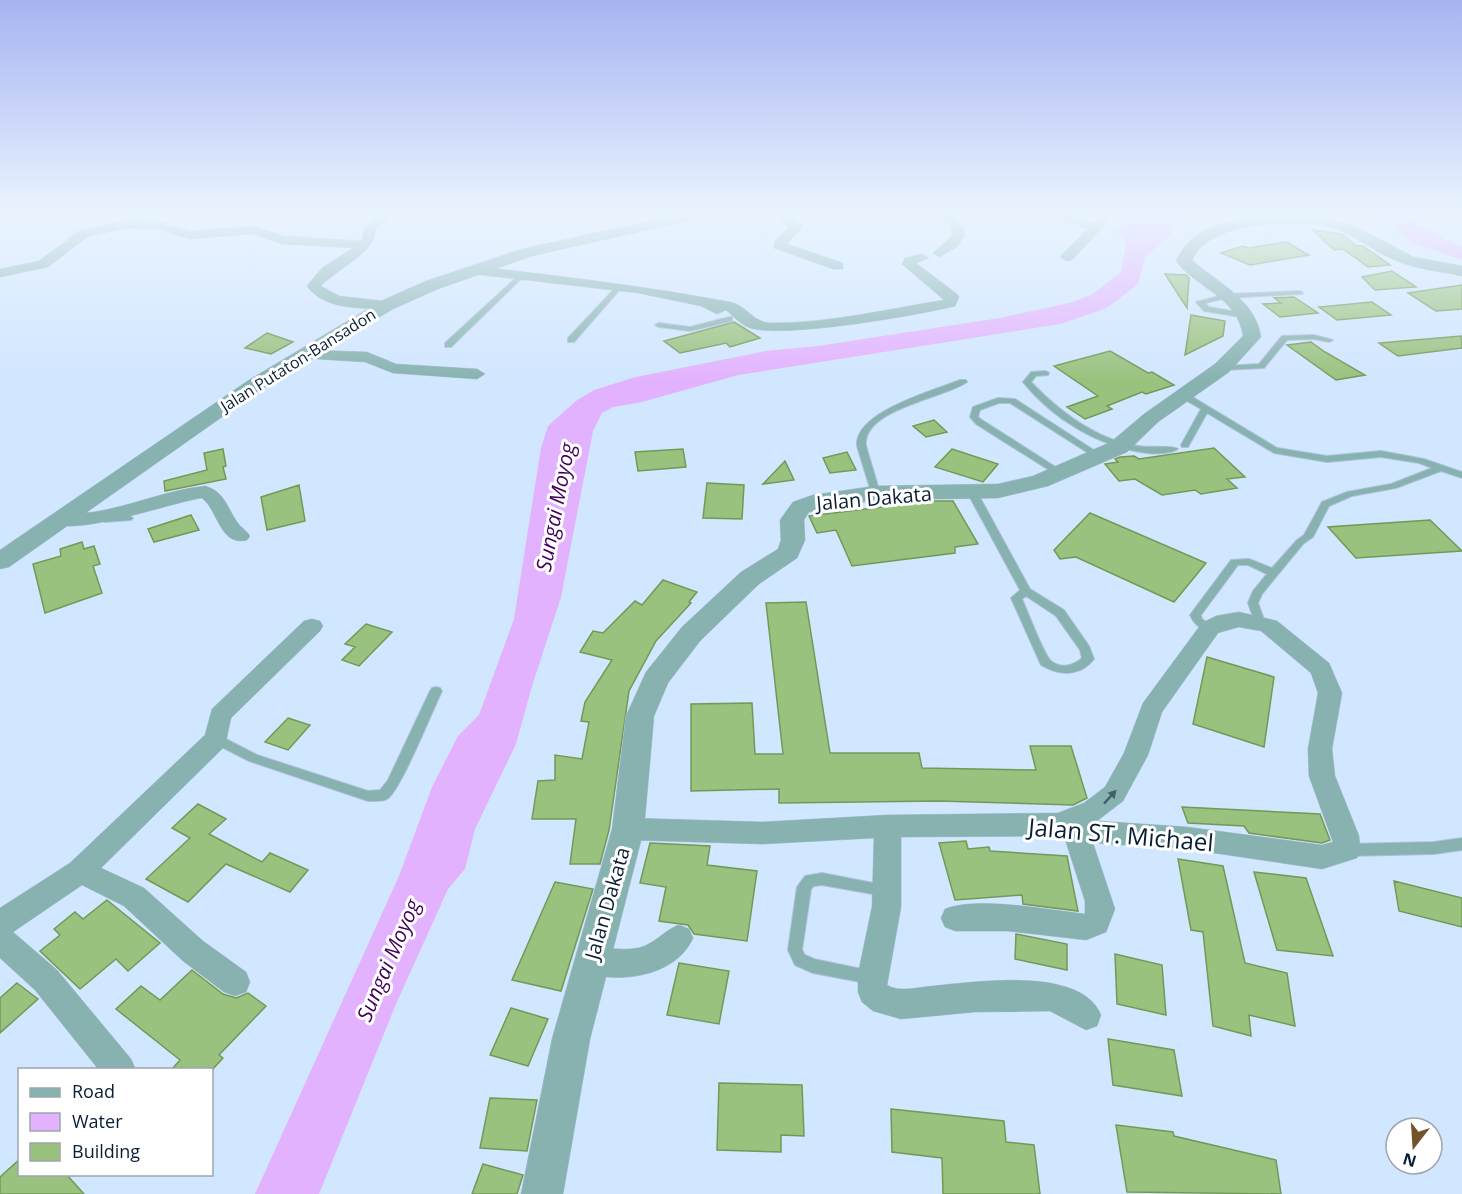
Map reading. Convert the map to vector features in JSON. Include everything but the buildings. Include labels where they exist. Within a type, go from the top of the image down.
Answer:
[{"type":"street","points":[[0,273],[20,270]]},
{"type":"street","points":[[330,270],[320,277],[314,286],[315,290],[334,299],[387,305]]},
{"type":"street","points":[[473,270],[619,287],[730,306],[752,324],[771,328],[825,323],[950,303],[952,297],[916,270]]},
{"type":"street","name":"Jalan Putaton-Bansadon","points":[[0,561],[256,384],[387,305],[473,270]]},
{"type":"street","name":"Jalan Dakata","points":[[542,1194],[571,1039],[628,829],[640,716],[657,679],[691,634],[715,611],[750,578],[789,553],[793,540],[792,520],[801,507],[813,502],[912,491],[1012,490],[1060,473],[1109,451],[1151,418],[1222,369],[1252,337],[1252,329],[1247,316],[1227,296],[1192,270]]},
{"type":"street","points":[[706,303],[729,319]]},
{"type":"street","points":[[306,355],[367,357],[393,368],[477,374]]},
{"type":"street","points":[[60,520],[81,522],[96,520],[126,509],[205,492],[221,506],[228,525],[240,536]]},
{"type":"street","points":[[0,550],[25,544]]},
{"type":"street","points":[[955,918],[1008,918],[1086,927],[1096,923],[1100,916],[1099,901],[1067,827],[1093,811],[1114,794],[1136,754],[1151,709],[1209,628],[1230,619],[1260,622],[1269,626],[1321,669],[1330,693],[1320,749],[1322,776],[1346,836],[1347,850]]},
{"type":"street","points":[[0,924],[80,871],[216,739],[220,715],[312,626]]},
{"type":"street","points":[[887,826],[890,866],[886,917],[871,977],[873,992],[884,1001],[901,1004],[975,997],[1050,996],[1073,1005],[1086,1016]]},
{"type":"street","name":"Jalan ST. Michael","points":[[628,829],[763,833],[887,826],[1067,827],[1187,838],[1322,857],[1347,850]]},
{"type":"street","points":[[80,871],[134,897],[193,951],[235,982]]},
{"type":"street","points":[[591,961],[616,964],[650,961],[680,938]]},
{"type":"street","points":[[0,939],[46,980],[118,1068]]},
{"type":"lane","points":[[448,345],[520,277]]},
{"type":"lane","points":[[571,340],[619,287]]},
{"type":"lane","points":[[1227,296],[1300,293]]},
{"type":"lane","points":[[659,325],[690,328],[729,319]]},
{"type":"lane","points":[[1222,369],[1261,366],[1285,338],[1314,337],[1329,340]]},
{"type":"lane","points":[[1045,373],[1029,376],[1027,382],[1033,390],[1109,451]]},
{"type":"lane","points":[[875,494],[861,438],[867,425],[898,408],[963,382]]},
{"type":"lane","points":[[1184,395],[1274,450],[1327,459],[1381,454],[1421,461],[1462,475]]},
{"type":"lane","points":[[1060,473],[979,422],[974,417],[976,409],[998,400],[1012,401],[1109,451],[1151,452],[1174,449]]},
{"type":"lane","points":[[1185,445],[1188,445],[1205,409]]},
{"type":"lane","points":[[1260,622],[1253,603],[1272,572],[1300,542],[1308,537],[1325,504],[1350,494],[1393,486],[1440,468]]},
{"type":"lane","points":[[972,492],[1026,591],[1059,613],[1085,649],[1088,659],[1082,666],[1064,670],[1053,668],[1045,662],[1016,598],[1026,591]]},
{"type":"lane","points":[[96,520],[128,518]]},
{"type":"lane","points":[[1209,628],[1198,621],[1195,615],[1235,562],[1249,562],[1272,572]]},
{"type":"lane","points":[[216,739],[274,765],[368,796],[383,795],[393,783],[436,691]]},
{"type":"lane","points":[[1347,850],[1434,848],[1462,844]]},
{"type":"lane","points":[[871,977],[813,966],[801,960],[795,950],[804,887],[810,880],[822,879],[888,891]]},
{"type":"water","name":"Sungai Moyog","points":[[1121,270],[1142,270],[1138,284],[1107,308],[1060,324],[738,375],[642,402],[613,407],[602,413],[593,431],[561,597],[516,744],[475,829],[465,869],[448,889],[396,1004],[319,1194],[255,1194],[399,876],[432,787],[458,736],[479,715],[514,619],[541,448],[548,426],[576,401],[594,390],[636,377],[766,351],[818,346],[1000,318],[1073,302],[1093,294]]}]
